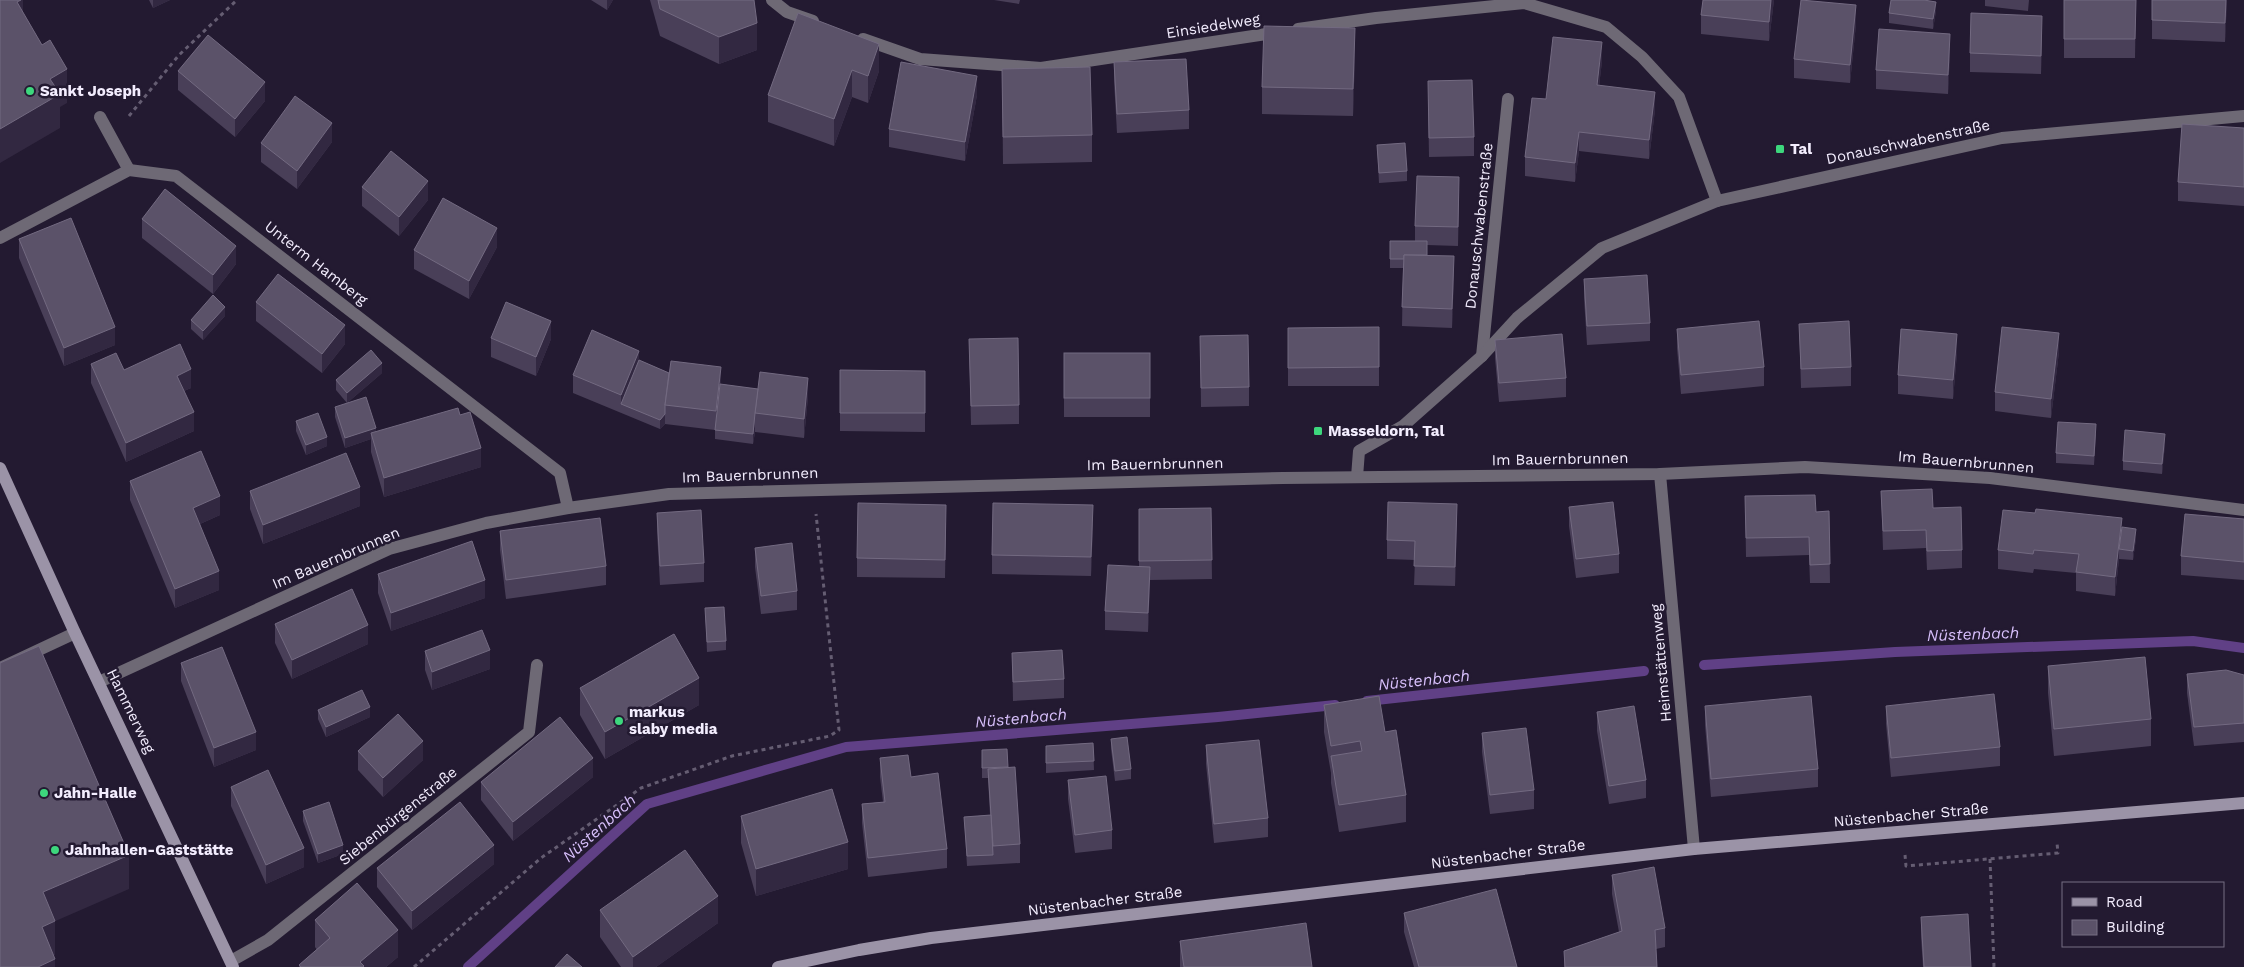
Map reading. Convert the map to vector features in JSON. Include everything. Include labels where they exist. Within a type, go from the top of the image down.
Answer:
[{"type":"main road","name":"Hammerweg","points":[[0,468],[75,633],[232,964]]},
{"type":"main road","name":"Nüstenbacher Straße","points":[[778,967],[931,938],[1694,849],[2244,803]]},
{"type":"street","points":[[772,0],[787,12],[822,24]]},
{"type":"street","name":"Einsiedelweg","points":[[849,34],[920,60],[1041,68],[1376,18],[1524,3],[1606,27],[1642,57],[1679,97],[1717,201]]},
{"type":"street","name":"Donauschwabenstraße","points":[[1482,356],[1508,100]]},
{"type":"street","name":"Donauschwabenstraße","points":[[1357,477],[1359,451],[1403,426],[1482,356],[1518,318],[1602,248],[1717,201],[2002,138],[2244,116]]},
{"type":"street","points":[[0,238],[129,170],[100,117]]},
{"type":"street","name":"Unterm Hamberg","points":[[129,170],[176,176],[336,299],[560,473],[568,508]]},
{"type":"street","name":"Im Bauernbrunnen","points":[[99,682],[389,549],[486,523],[568,508],[670,494],[814,488],[1357,477],[1660,474],[1805,467],[1961,476],[2244,510]]},
{"type":"street","name":"Heimstättenweg","points":[[1660,474],[1694,849]]},
{"type":"street","points":[[0,668],[75,633]]},
{"type":"street","name":"Siebenbürgenstraße","points":[[232,964],[268,940],[529,732],[537,665]]},
{"type":"path","points":[[128,114],[178,55],[237,0]]},
{"type":"path","points":[[414,967],[541,858],[642,788],[732,756],[830,736],[839,730],[814,488]]},
{"type":"path","points":[[1906,866],[2058,853]]},
{"type":"path","points":[[1990,859],[1994,967]]},
{"type":"building","name":"Sankt Joseph","points":[[0,0],[21,0],[17,2],[42,45],[50,40],[67,69],[50,79],[60,94],[0,129]]},
{"type":"building","points":[[658,0],[754,0],[757,23],[719,37],[660,9]]},
{"type":"building","points":[[1703,0],[1771,0],[1769,22],[1701,15]]},
{"type":"building","points":[[1801,0],[1856,5],[1850,65],[1794,59]]},
{"type":"building","points":[[1891,0],[1936,2],[1933,19],[1889,13]]},
{"type":"building","points":[[2064,0],[2136,0],[2135,39],[2064,39]]},
{"type":"building","points":[[2152,0],[2226,0],[2225,23],[2152,20]]},
{"type":"building","points":[[798,13],[879,44],[868,76],[852,70],[834,119],[768,95]]},
{"type":"building","points":[[1971,13],[2042,16],[2041,56],[1970,53]]},
{"type":"building","points":[[1264,26],[1355,28],[1353,89],[1262,87]]},
{"type":"building","points":[[1879,29],[1950,34],[1948,75],[1876,70]]},
{"type":"building","points":[[208,35],[265,82],[235,119],[178,71]]},
{"type":"building","points":[[1553,37],[1602,42],[1597,85],[1655,92],[1649,140],[1579,132],[1575,163],[1525,157],[1532,98],[1546,99]]},
{"type":"building","points":[[1186,59],[1189,110],[1117,114],[1114,62]]},
{"type":"building","points":[[901,62],[977,76],[965,142],[889,129]]},
{"type":"building","points":[[1090,67],[1092,135],[1003,137],[1002,69]]},
{"type":"building","points":[[1472,80],[1474,137],[1429,138],[1428,81]]},
{"type":"building","points":[[295,96],[332,123],[297,171],[261,143]]},
{"type":"building","points":[[2182,124],[2244,128],[2244,187],[2178,182]]},
{"type":"building","points":[[1405,143],[1407,171],[1379,173],[1377,145]]},
{"type":"building","points":[[391,151],[428,181],[399,217],[362,187]]},
{"type":"building","points":[[1417,176],[1459,177],[1458,227],[1415,226]]},
{"type":"building","points":[[165,189],[236,246],[213,275],[142,219]]},
{"type":"building","points":[[443,198],[497,228],[469,281],[414,250]]},
{"type":"building","points":[[71,218],[115,327],[64,348],[19,239]]},
{"type":"building","points":[[1390,241],[1427,241],[1427,255],[1404,255],[1404,259],[1390,259]]},
{"type":"building","points":[[1404,255],[1454,256],[1452,309],[1402,307]]},
{"type":"building","points":[[278,274],[345,325],[322,354],[256,302]]},
{"type":"building","points":[[1647,275],[1650,323],[1587,326],[1584,279]]},
{"type":"building","points":[[213,295],[225,307],[203,331],[191,320]]},
{"type":"building","points":[[506,302],[551,321],[536,357],[491,338]]},
{"type":"building","points":[[1759,321],[1764,367],[1681,375],[1677,329]]},
{"type":"building","points":[[1849,321],[1851,367],[1801,369],[1799,324]]},
{"type":"building","points":[[1379,327],[1379,367],[1288,368],[1288,328]]},
{"type":"building","points":[[2002,327],[2059,333],[2051,399],[1995,392]]},
{"type":"building","points":[[1901,329],[1957,334],[1953,380],[1898,375]]},
{"type":"building","points":[[592,330],[639,351],[621,395],[573,375]]},
{"type":"building","points":[[1562,334],[1566,378],[1499,383],[1495,340]]},
{"type":"building","points":[[1248,335],[1249,387],[1201,388],[1200,336]]},
{"type":"building","points":[[1018,338],[1019,405],[971,406],[969,339]]},
{"type":"building","points":[[180,344],[191,369],[177,376],[194,412],[126,443],[91,364],[116,353],[124,370]]},
{"type":"building","points":[[371,350],[382,363],[347,393],[336,380]]},
{"type":"building","points":[[1064,353],[1150,353],[1150,398],[1064,398]]},
{"type":"building","points":[[639,360],[669,373],[665,414],[660,420],[621,404]]},
{"type":"building","points":[[671,361],[721,367],[716,411],[665,405]]},
{"type":"building","points":[[840,370],[925,371],[925,413],[840,413]]},
{"type":"building","points":[[760,372],[808,378],[804,419],[755,413]]},
{"type":"building","points":[[720,384],[758,389],[753,434],[715,430]]},
{"type":"building","points":[[366,397],[376,428],[345,438],[335,407]]},
{"type":"building","points":[[458,408],[460,415],[470,412],[481,448],[384,478],[371,433]]},
{"type":"building","points":[[318,413],[327,437],[306,445],[296,421]]},
{"type":"building","points":[[2058,422],[2096,424],[2094,456],[2056,453]]},
{"type":"building","points":[[2125,430],[2165,434],[2162,464],[2123,461]]},
{"type":"building","points":[[201,451],[220,496],[193,508],[219,571],[175,589],[130,481]]},
{"type":"building","points":[[346,453],[360,487],[263,525],[250,491]]},
{"type":"building","points":[[1932,489],[1933,508],[1961,507],[1962,550],[1927,551],[1926,530],[1883,531],[1881,491]]},
{"type":"building","points":[[1815,495],[1816,512],[1829,511],[1830,564],[1810,565],[1809,537],[1746,538],[1745,496]]},
{"type":"building","points":[[1388,502],[1457,504],[1455,567],[1414,566],[1415,541],[1387,540]]},
{"type":"building","points":[[1613,502],[1619,554],[1576,559],[1569,507]]},
{"type":"building","points":[[858,503],[946,505],[945,560],[857,558]]},
{"type":"building","points":[[993,503],[1093,505],[1091,557],[992,555]]},
{"type":"building","points":[[1211,508],[1212,560],[1139,561],[1139,509]]},
{"type":"building","points":[[2036,509],[2122,518],[2115,577],[2076,572],[2079,554],[2034,550],[2033,554],[1998,550],[2003,510],[2035,513]]},
{"type":"building","points":[[701,510],[704,563],[660,566],[657,513]]},
{"type":"building","points":[[2185,514],[2244,519],[2244,562],[2181,556]]},
{"type":"building","points":[[600,518],[606,566],[506,580],[500,531]]},
{"type":"building","points":[[2122,527],[2136,529],[2133,551],[2119,549]]},
{"type":"building","points":[[472,541],[485,580],[391,613],[378,574]]},
{"type":"building","points":[[792,543],[797,591],[761,596],[755,548]]},
{"type":"building","points":[[1108,565],[1150,567],[1148,613],[1105,611]]},
{"type":"building","points":[[352,589],[368,625],[292,660],[275,624]]},
{"type":"building","points":[[724,607],[726,641],[707,642],[705,608]]},
{"type":"building","points":[[482,630],[490,650],[432,672],[425,651]]},
{"type":"building","points":[[674,634],[699,678],[605,732],[580,688]]},
{"type":"building","name":"Jahn-Halle","points":[[39,646],[129,855],[43,892],[55,921],[42,927],[55,959],[38,967],[0,967],[0,663]]},
{"type":"building","points":[[222,647],[256,732],[214,748],[181,663]]},
{"type":"building","points":[[1062,650],[1064,679],[1013,682],[1012,653]]},
{"type":"building","points":[[2145,657],[2151,719],[2054,729],[2048,666]]},
{"type":"building","points":[[2226,670],[2244,675],[2244,723],[2194,727],[2187,674]]},
{"type":"building","points":[[362,690],[370,707],[326,727],[318,710]]},
{"type":"building","points":[[1994,694],[2000,747],[1891,758],[1886,706]]},
{"type":"building","points":[[1379,696],[1385,732],[1396,730],[1406,795],[1339,805],[1331,756],[1362,751],[1360,741],[1331,746],[1324,705]]},
{"type":"building","points":[[1811,696],[1818,769],[1711,779],[1705,706]]},
{"type":"building","points":[[1634,706],[1646,780],[1609,786],[1597,712]]},
{"type":"building","points":[[398,714],[423,741],[383,778],[358,751]]},
{"type":"building","points":[[560,717],[593,758],[513,822],[481,782]]},
{"type":"building","points":[[1526,728],[1534,790],[1490,795],[1482,733]]},
{"type":"building","points":[[1127,737],[1131,769],[1115,771],[1111,739]]},
{"type":"building","points":[[1259,740],[1268,818],[1214,824],[1206,745]]},
{"type":"building","points":[[1093,743],[1094,761],[1046,763],[1046,746]]},
{"type":"building","points":[[1007,749],[1008,767],[982,768],[982,750]]},
{"type":"building","points":[[908,755],[911,777],[938,773],[947,849],[868,858],[862,804],[885,802],[880,758]]},
{"type":"building","points":[[1015,767],[1020,844],[993,846],[988,769]]},
{"type":"building","points":[[268,770],[304,848],[266,865],[231,787]]},
{"type":"building","points":[[1106,776],[1112,830],[1075,835],[1068,780]]},
{"type":"building","points":[[832,789],[848,842],[756,869],[741,816]]},
{"type":"building","points":[[329,802],[343,845],[318,854],[303,811]]},
{"type":"building","points":[[460,802],[494,845],[412,911],[377,868]]},
{"type":"building","points":[[991,815],[993,855],[967,856],[964,817]]},
{"type":"building","points":[[685,850],[718,896],[633,957],[600,910]]},
{"type":"building","points":[[1654,867],[1665,928],[1655,930],[1657,967],[1565,967],[1564,951],[1622,931],[1612,875]]},
{"type":"building","points":[[357,883],[398,930],[360,962],[363,967],[301,967],[299,965],[330,938],[315,920]]},
{"type":"building","points":[[1496,889],[1517,967],[1419,967],[1404,913]]},
{"type":"building","points":[[1968,914],[1971,967],[1924,967],[1921,917]]},
{"type":"building","points":[[1306,923],[1312,967],[1184,967],[1180,941]]},
{"type":"building","points":[[567,954],[582,967],[555,967]]},
{"type":"waterway","name":"Nüstenbach","points":[[1704,665],[1895,652],[2193,641],[2244,648]]},
{"type":"waterway","name":"Nüstenbach","points":[[1367,701],[1644,671]]},
{"type":"waterway","name":"Nüstenbach","points":[[468,967],[647,804],[846,747],[1218,717],[1335,705]]},
{"type":"place","name":"Sankt Joseph","points":[[30,91]]},
{"type":"place","name":"Tal","points":[[1780,149]]},
{"type":"place","name":"Masseldorn, Tal","points":[[1318,431]]},
{"type":"place","name":"markus slaby media","points":[[619,721]]},
{"type":"place","name":"Jahn-Halle","points":[[44,793]]},
{"type":"place","name":"Jahnhallen-Gaststätte","points":[[55,850]]}]
